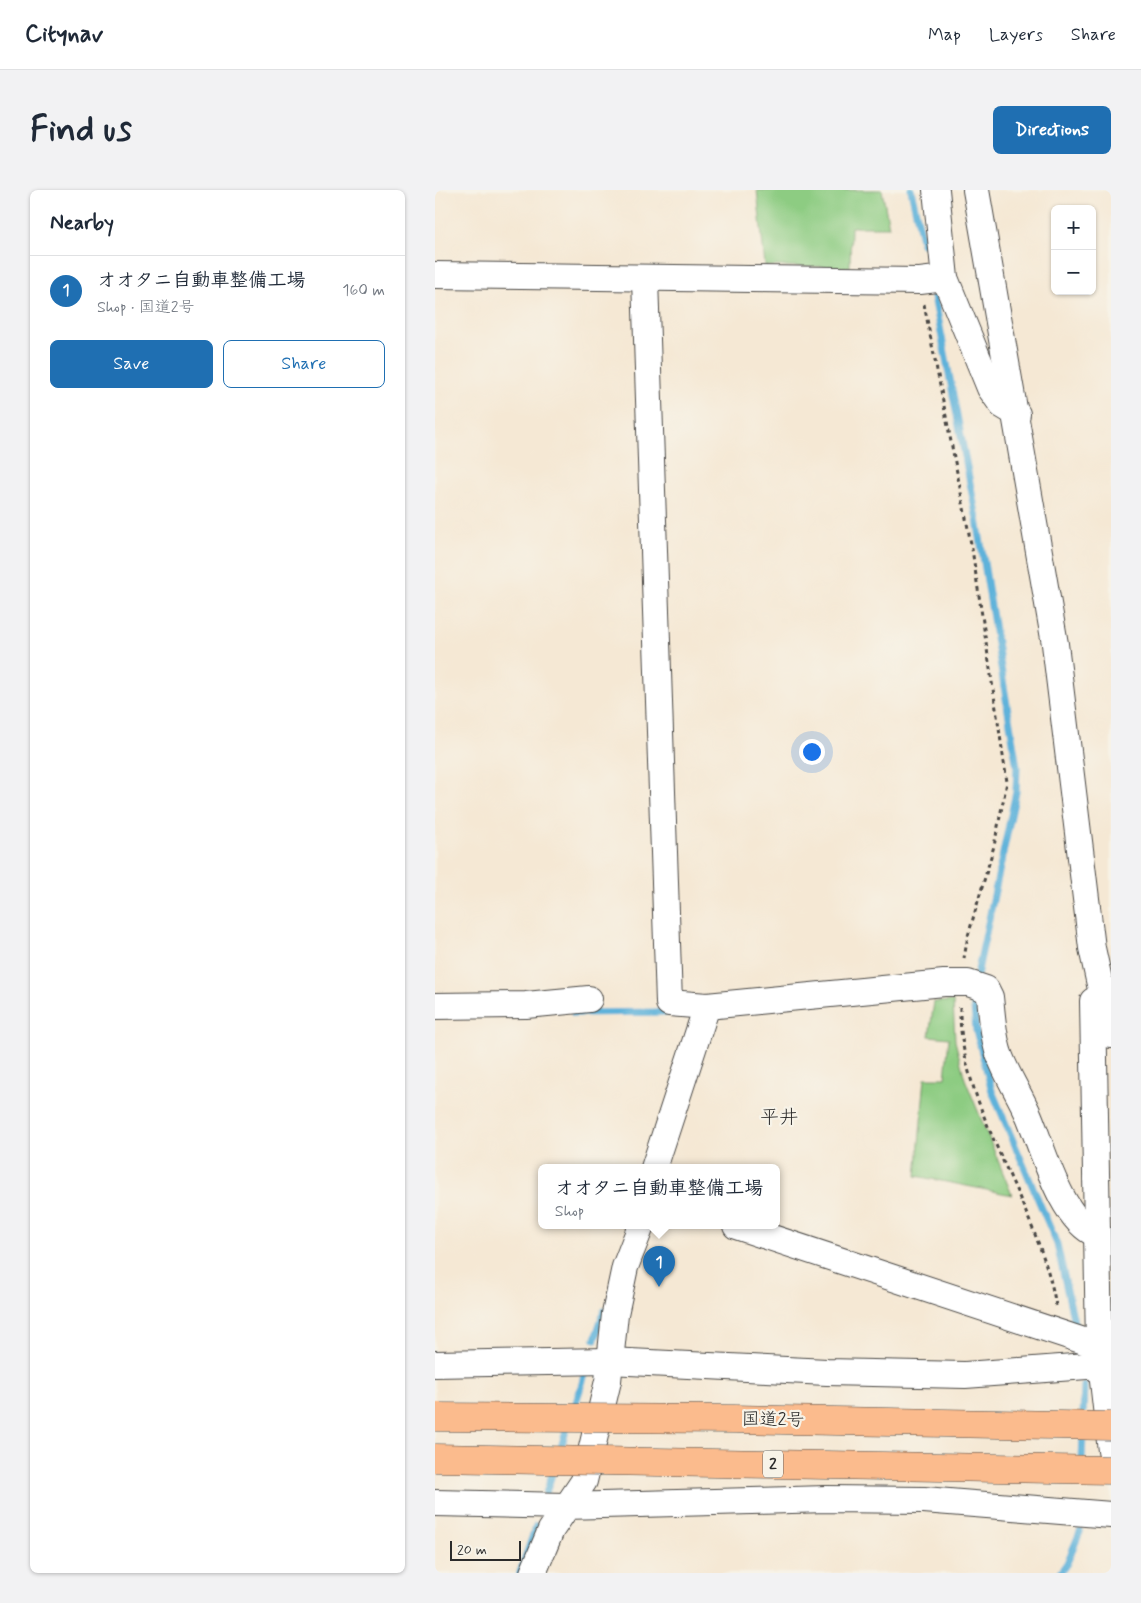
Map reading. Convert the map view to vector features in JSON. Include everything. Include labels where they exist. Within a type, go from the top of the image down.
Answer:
[{"type":"highway","name":"国道2号","points":[[435,1417],[734,1419],[1111,1426]]},
{"type":"highway","name":"2","points":[[435,1458],[1111,1470]]},
{"type":"street","points":[[936,190],[932,280],[991,388],[1002,405],[1017,414]]},
{"type":"street","points":[[976,190],[1017,414],[1055,644],[1092,948],[1111,1035]]},
{"type":"street","points":[[435,275],[645,279],[932,280]]},
{"type":"street","points":[[645,279],[669,1003],[707,1006],[969,984],[986,988],[998,1052],[1029,1117],[1060,1192],[1081,1224],[1087,1231],[1096,1234]]},
{"type":"street","points":[[1092,948],[1096,1234],[1100,1356],[1111,1451]]},
{"type":"street","points":[[435,1006],[526,1005],[589,999]]},
{"type":"street","points":[[655,1164],[707,1006]]},
{"type":"street","points":[[533,1573],[551,1530],[565,1506],[584,1481],[609,1381],[615,1314],[625,1267],[640,1229]]},
{"type":"street","points":[[745,1229],[1061,1333],[1100,1356]]},
{"type":"street","points":[[435,1364],[610,1361],[909,1374],[965,1374],[1100,1356]]},
{"type":"street","points":[[435,1503],[565,1506],[837,1499],[924,1500],[1111,1516]]},
{"type":"path","points":[[932,280],[1007,782],[994,846],[968,936],[969,984],[960,1028],[968,1066],[980,1102],[1036,1236],[1054,1293],[1061,1333]]},
{"type":"green space","points":[[757,190],[882,190],[889,227],[851,227],[850,267],[765,266]]},
{"type":"green space","points":[[953,1001],[955,1041],[965,1079],[1012,1195],[916,1176],[925,1078],[945,1078],[949,1038],[929,1036],[934,1002]]},
{"type":"waterway","points":[[911,190],[923,244]]},
{"type":"waterway","points":[[934,296],[977,519],[1017,767],[1016,792],[973,994],[976,1030],[992,1091],[1057,1244],[1074,1322]]},
{"type":"waterway","points":[[574,1013],[668,1012]]},
{"type":"waterway","points":[[595,1339],[604,1311]]},
{"type":"waterway","points":[[573,1412],[585,1374]]},
{"type":"waterway","points":[[1083,1419],[1084,1386]]},
{"type":"waterway","points":[[559,1454],[568,1424]]},
{"type":"waterway","points":[[1082,1464],[1083,1430]]},
{"type":"waterway","points":[[546,1493],[555,1465]]},
{"type":"waterway","points":[[520,1573],[536,1526]]},
{"type":"waterway","points":[[1060,1573],[1067,1563],[1080,1532]]},
{"type":"place","name":"オオタニ自動車整備工場","points":[[659,1287]]},
{"type":"district","name":"平井","points":[[779,1117]]}]
